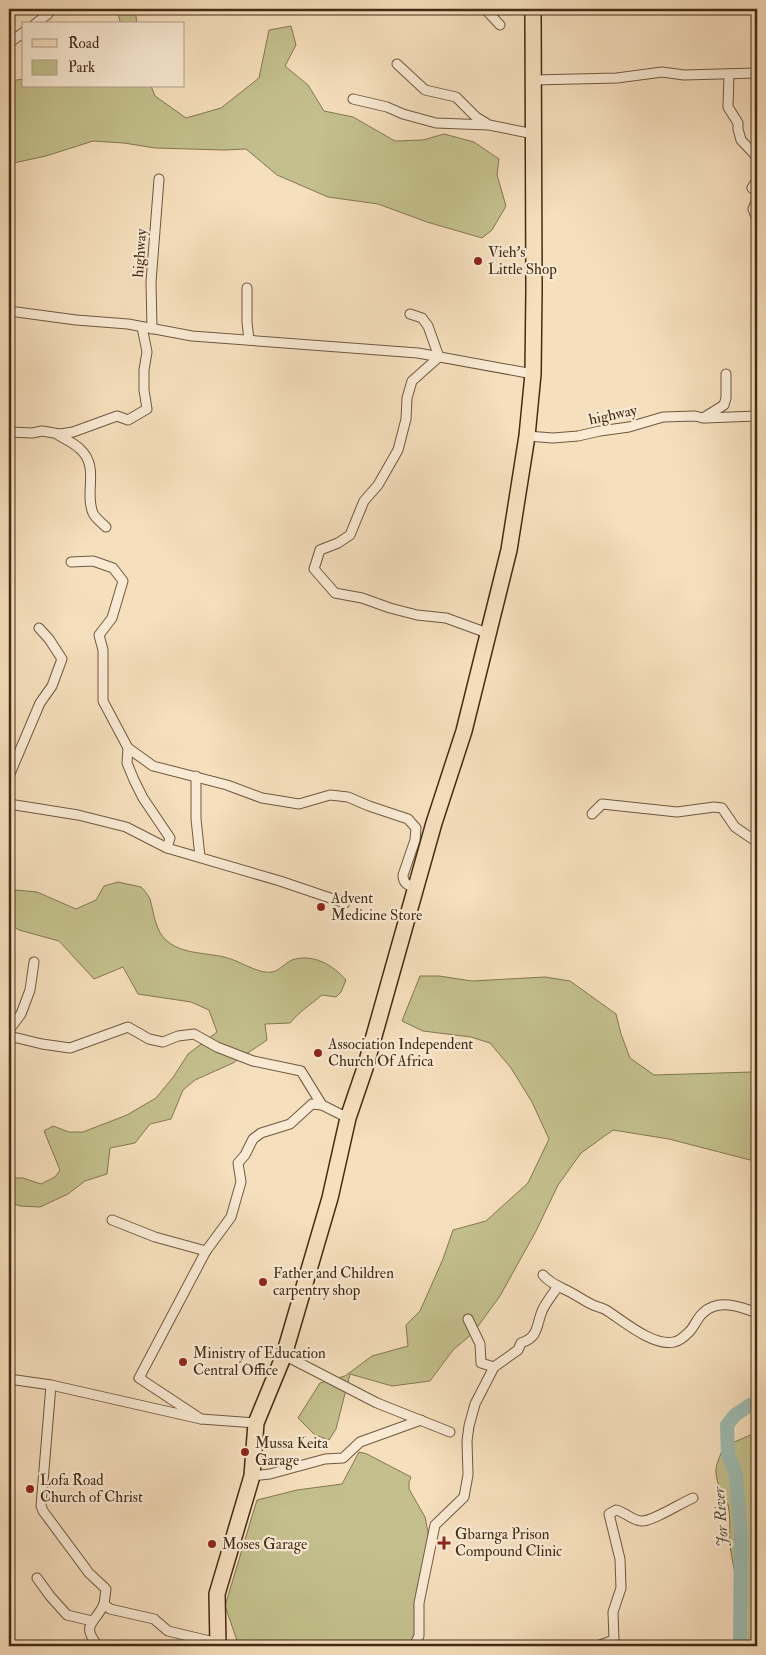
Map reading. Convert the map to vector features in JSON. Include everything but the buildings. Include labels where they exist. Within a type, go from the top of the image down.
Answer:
[{"type":"main road","points":[[218,1645],[218,1594],[252,1476],[256,1423],[284,1354],[330,1198],[348,1118],[365,1068],[447,781],[464,731],[510,550],[527,436],[532,374],[533,9]]},
{"type":"street","points":[[38,22],[51,9]]},
{"type":"street","points":[[485,9],[500,25]]},
{"type":"street","points":[[9,32],[21,34]]},
{"type":"street","points":[[9,43],[21,34]]},
{"type":"street","points":[[397,64],[425,90],[456,96],[476,117],[489,125]]},
{"type":"street","points":[[533,80],[617,78],[662,72],[684,75],[757,73]]},
{"type":"street","points":[[729,74],[728,107],[738,123],[741,140],[757,157]]},
{"type":"street","points":[[353,99],[387,107],[424,120],[489,125],[534,134]]},
{"type":"street","name":"highway","points":[[152,329],[151,282],[159,179]]},
{"type":"street","points":[[757,180],[752,188],[757,192],[756,202],[752,209],[757,219]]},
{"type":"street","points":[[247,288],[249,340]]},
{"type":"street","points":[[9,310],[76,320],[128,324],[192,336],[418,353],[532,374]]},
{"type":"street","points":[[410,314],[422,318],[428,326],[439,356]]},
{"type":"street","points":[[9,432],[57,434],[73,432],[117,416],[128,420],[147,409],[144,390],[144,370],[147,352],[142,328]]},
{"type":"street","points":[[439,356],[412,381],[407,398],[406,419],[398,450],[378,485],[364,501],[350,535],[338,543],[320,550],[314,569],[335,593],[362,598],[417,615],[446,618],[490,634]]},
{"type":"street","points":[[704,418],[724,405],[726,398],[726,374]]},
{"type":"street","name":"highway","points":[[527,436],[553,438],[578,436],[629,427],[663,417],[757,416]]},
{"type":"street","points":[[57,434],[80,448],[88,458],[92,489],[89,497],[93,514],[106,527]]},
{"type":"street","points":[[70,562],[93,561],[113,568],[123,581],[112,618],[98,636],[103,650],[103,700],[128,748],[153,766],[227,784],[262,798],[298,804],[330,795],[348,797],[408,819],[416,828],[415,840],[403,875],[403,881],[415,888]]},
{"type":"street","points":[[9,776],[40,703],[52,686],[62,659],[39,628]]},
{"type":"street","points":[[128,748],[127,763],[134,780],[143,798],[170,838],[167,848]]},
{"type":"street","points":[[196,776],[196,819],[200,857]]},
{"type":"street","points":[[9,804],[78,815],[126,828],[167,848],[280,881],[345,903]]},
{"type":"street","points":[[592,814],[602,804],[677,812],[714,807],[722,808],[736,827],[757,842]]},
{"type":"street","points":[[9,1030],[21,1014],[30,990],[34,962]]},
{"type":"street","points":[[9,1036],[70,1048],[128,1027],[149,1039],[163,1042],[178,1036],[194,1034],[216,1047],[253,1061],[301,1071],[322,1105]]},
{"type":"street","points":[[201,1419],[139,1378],[206,1251],[231,1217],[241,1182],[238,1163],[245,1155],[252,1139],[261,1133],[290,1124],[312,1104],[322,1105],[348,1118]]},
{"type":"street","points":[[112,1220],[155,1237],[206,1251]]},
{"type":"street","points":[[543,1275],[549,1281],[593,1306],[604,1309],[635,1331],[667,1343],[675,1342],[684,1336],[693,1328],[703,1312],[717,1306],[735,1306],[757,1313]]},
{"type":"street","points":[[414,1646],[419,1636],[419,1603],[434,1526],[464,1497],[468,1475],[467,1441],[475,1404],[494,1367],[518,1350],[521,1343],[530,1340],[539,1326],[542,1311],[558,1286]]},
{"type":"street","points":[[468,1319],[480,1344],[481,1363],[494,1367]]},
{"type":"street","points":[[284,1354],[377,1403],[450,1432]]},
{"type":"street","points":[[9,1379],[51,1384],[201,1419],[256,1423]]},
{"type":"street","points":[[51,1384],[41,1506],[89,1573],[106,1589],[104,1604],[100,1614],[92,1621],[89,1632],[98,1646]]},
{"type":"street","points":[[252,1476],[270,1474],[325,1459],[343,1458],[360,1442],[421,1420]]},
{"type":"street","points":[[597,1646],[614,1640],[613,1612],[621,1588],[620,1559],[608,1514],[616,1510],[642,1521],[693,1498]]},
{"type":"street","points":[[37,1578],[67,1615],[92,1621]]},
{"type":"street","points":[[104,1604],[110,1609],[154,1619],[168,1631],[218,1645]]},
{"type":"green space","points":[[116,9],[135,9],[137,22],[120,22]]},
{"type":"green space","points":[[291,26],[296,45],[285,66],[308,85],[324,111],[353,117],[395,141],[423,140],[444,134],[474,142],[499,159],[497,175],[506,206],[492,230],[482,238],[427,222],[378,204],[328,197],[277,175],[246,149],[155,148],[93,141],[46,156],[9,164],[9,81],[22,79],[22,88],[152,88],[155,96],[186,118],[221,108],[259,78],[269,30]]},
{"type":"green space","points":[[118,882],[141,887],[150,899],[160,932],[167,941],[175,946],[191,952],[227,958],[263,972],[272,972],[292,960],[300,958],[315,959],[329,965],[346,980],[341,992],[336,997],[322,995],[290,1023],[265,1024],[267,1040],[233,1063],[195,1080],[183,1090],[171,1119],[150,1124],[135,1143],[110,1148],[107,1174],[85,1181],[68,1194],[40,1207],[20,1206],[9,1202],[9,1178],[23,1178],[41,1184],[55,1177],[60,1170],[44,1131],[53,1126],[69,1132],[83,1132],[127,1115],[156,1098],[174,1076],[188,1054],[217,1032],[209,1010],[191,1002],[138,994],[123,967],[94,979],[59,941],[19,930],[9,924],[9,896],[16,890],[37,892],[76,909],[96,900],[104,886]]},
{"type":"green space","points":[[420,976],[439,976],[472,981],[545,977],[570,981],[616,1014],[630,1058],[654,1075],[752,1072],[752,1041],[757,1025],[757,1159],[750,1160],[669,1139],[613,1130],[581,1153],[558,1185],[536,1231],[500,1296],[473,1333],[453,1350],[430,1381],[392,1386],[350,1374],[336,1429],[329,1440],[315,1435],[298,1418],[320,1383],[345,1376],[372,1356],[408,1346],[406,1325],[420,1311],[443,1259],[453,1230],[486,1221],[528,1183],[549,1139],[532,1102],[511,1068],[490,1043],[471,1037],[423,1031],[402,1021]]},
{"type":"green space","points":[[757,1433],[757,1499],[754,1508],[757,1528],[757,1646],[733,1646],[738,1637],[740,1625],[739,1597],[731,1555],[729,1510],[718,1482],[716,1470],[723,1447]]},
{"type":"green space","points":[[359,1452],[367,1454],[411,1477],[409,1489],[425,1517],[428,1532],[428,1555],[418,1627],[409,1646],[239,1646],[225,1606],[257,1500],[297,1490],[342,1484]]},
{"type":"waterway","name":"Jor River","points":[[740,1646],[741,1536],[736,1475],[728,1454],[727,1425],[735,1415],[750,1405],[757,1404]]},
{"type":"place","name":"Vieh's Little Shop","points":[[478,261]]},
{"type":"place","name":"Advent Medicine Store","points":[[321,907]]},
{"type":"place","name":"Association Independent Church Of Africa","points":[[318,1053]]},
{"type":"place","name":"Father and Children carpentry shop","points":[[263,1282]]},
{"type":"place","name":"Ministry of Education Central Office","points":[[183,1362]]},
{"type":"place","name":"Mussa Keita Garage","points":[[245,1452]]},
{"type":"place","name":"Lofa Road Church of Christ","points":[[30,1489]]},
{"type":"place","name":"Gbarnga Prison Compound Clinic","points":[[444,1543]]},
{"type":"place","name":"Moses Garage","points":[[212,1544]]}]
